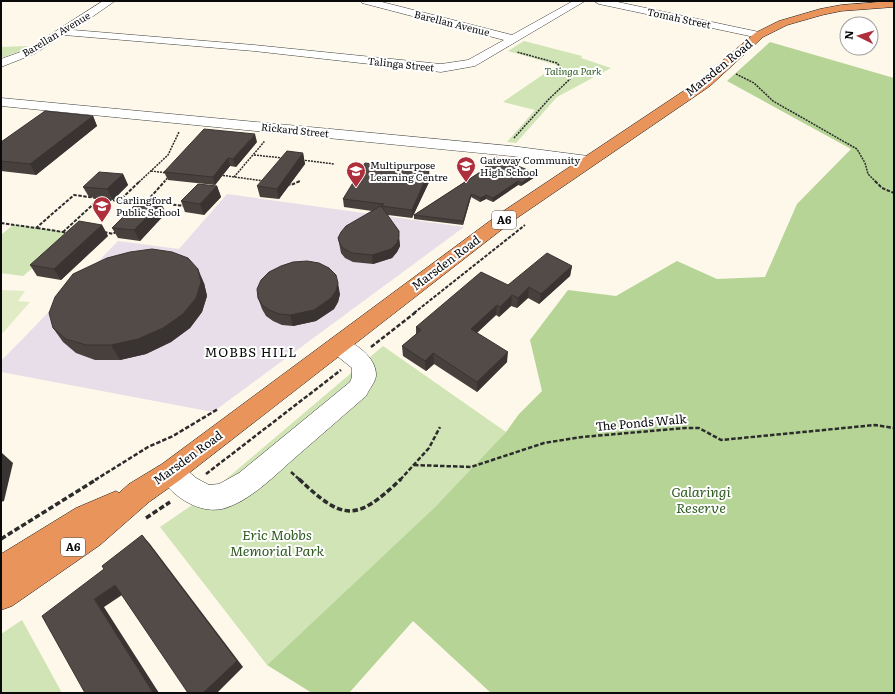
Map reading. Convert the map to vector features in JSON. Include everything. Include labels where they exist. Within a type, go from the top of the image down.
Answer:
[{"type":"highway","name":"Marsden Road","points":[[1,595],[90,535],[140,493],[171,472],[508,216],[705,82],[759,35],[783,23],[820,12],[841,8],[894,4]]},
{"type":"highway","name":"Marsden Road","points":[[1,571],[86,517],[140,493]]},
{"type":"street","name":"Barellan Avenue","points":[[1,63],[30,52],[110,1]]},
{"type":"street","name":"Barellan Avenue","points":[[366,1],[514,39]]},
{"type":"street","name":"Talinga Street","points":[[62,32],[254,48],[441,68],[471,63],[580,1]]},
{"type":"street","name":"Tomah Street","points":[[600,1],[759,35]]},
{"type":"street","points":[[254,48],[264,39]]},
{"type":"street","name":"Rickard Street","points":[[1,102],[511,151],[588,161]]},
{"type":"street","points":[[171,472],[186,487],[209,498],[223,496],[248,482],[358,389],[364,377],[364,368],[357,358],[339,345]]},
{"type":"path","points":[[511,142],[549,99],[570,79],[557,63],[515,51]]},
{"type":"path","points":[[722,68],[754,83],[772,101],[857,149],[865,163],[868,174],[882,188],[894,193]]},
{"type":"path","points":[[36,228],[74,195],[119,201],[168,155],[182,128]]},
{"type":"path","points":[[234,177],[264,142],[256,141]]},
{"type":"path","points":[[254,155],[289,159]]},
{"type":"path","points":[[296,160],[334,164]]},
{"type":"path","points":[[152,171],[171,174],[147,201],[186,206]]},
{"type":"path","points":[[215,179],[219,175],[270,182]]},
{"type":"path","points":[[284,184],[291,185],[300,181]]},
{"type":"path","points":[[63,232],[99,199]]},
{"type":"path","points":[[1,223],[70,233]]},
{"type":"path","points":[[98,231],[113,234],[119,229]]},
{"type":"path","name":"The Ponds Walk","points":[[414,465],[471,467],[544,443],[582,437],[684,428],[699,428],[722,440],[832,428],[875,426],[894,428]]},
{"type":"path","points":[[275,459],[322,500],[341,511],[362,508],[386,492],[430,449],[438,435],[440,427]]},
{"type":"path","points":[[1,539],[148,447],[173,436]]},
{"type":"shaded area","points":[[227,194],[464,227],[213,412],[1,372],[1,361],[118,241],[179,249]]},
{"type":"green space","name":"Talinga Park","points":[[524,41],[582,56],[581,58],[611,68],[557,97],[516,143],[507,142],[535,110],[503,102],[557,65],[508,51]]},
{"type":"green space","name":"Galaringi Reserve","points":[[770,42],[894,78],[894,693],[491,693],[413,621],[349,693],[312,693],[267,665],[435,507],[506,432],[519,414],[542,391],[530,340],[568,290],[616,296],[677,261],[717,279],[765,277],[797,204],[851,149],[727,81]]},
{"type":"green space","points":[[28,46],[23,50],[1,58],[1,47]]},
{"type":"green space","points":[[13,225],[75,233],[23,276],[1,273],[1,235]]},
{"type":"green space","points":[[1,290],[25,291],[18,301],[30,302],[1,335]]},
{"type":"green space","name":"Eric Mobbs Memorial Park","points":[[383,346],[506,432],[435,507],[267,665],[160,527],[211,492]]},
{"type":"green space","points":[[22,620],[62,693],[1,693],[1,634]]},
{"type":"building","points":[[45,111],[93,116],[30,164],[1,161],[1,142]]},
{"type":"building","points":[[204,129],[255,134],[233,159],[228,158],[213,177],[164,172]]},
{"type":"building","points":[[287,151],[303,153],[277,189],[257,186]]},
{"type":"building","points":[[496,157],[535,173],[522,183],[518,181],[493,198],[486,195],[481,198],[471,194],[463,221],[414,215],[488,167],[485,164]]},
{"type":"building","points":[[365,163],[429,171],[412,210],[381,206],[399,231],[399,237],[397,243],[391,249],[372,255],[352,253],[344,249],[338,238],[346,226],[384,204],[343,199]]},
{"type":"building","points":[[99,172],[123,174],[107,189],[83,187]]},
{"type":"building","points":[[198,184],[217,186],[200,204],[181,201]]},
{"type":"building","points":[[140,200],[161,203],[134,230],[112,228]]},
{"type":"building","points":[[79,221],[102,225],[54,269],[30,265]]},
{"type":"building","points":[[152,249],[172,252],[188,258],[198,269],[201,282],[196,298],[183,314],[163,328],[138,339],[111,345],[86,345],[66,339],[53,328],[49,313],[55,297],[73,274],[107,258],[130,252]]},
{"type":"building","points":[[547,253],[572,266],[541,294],[529,287],[518,298],[512,295],[500,307],[497,305],[471,329],[508,352],[477,382],[433,353],[425,361],[402,346],[421,330],[416,327],[481,272],[508,285]]},
{"type":"building","points":[[307,261],[319,263],[329,268],[336,275],[338,283],[336,291],[331,298],[314,310],[290,315],[279,314],[262,305],[258,298],[257,289],[261,280],[269,272],[293,262]]},
{"type":"building","points":[[142,535],[237,661],[203,693],[188,693],[115,585],[94,599],[153,693],[85,693],[42,616],[104,569],[102,566]]},
{"type":"place","name":"Gateway Community High School","points":[[466,183]]},
{"type":"place","name":"Multipurpose Learning Centre","points":[[356,188]]},
{"type":"place","name":"Carlingford Public School","points":[[102,223]]},
{"type":"district","name":"MOBBS HILL","points":[[251,352]]}]
